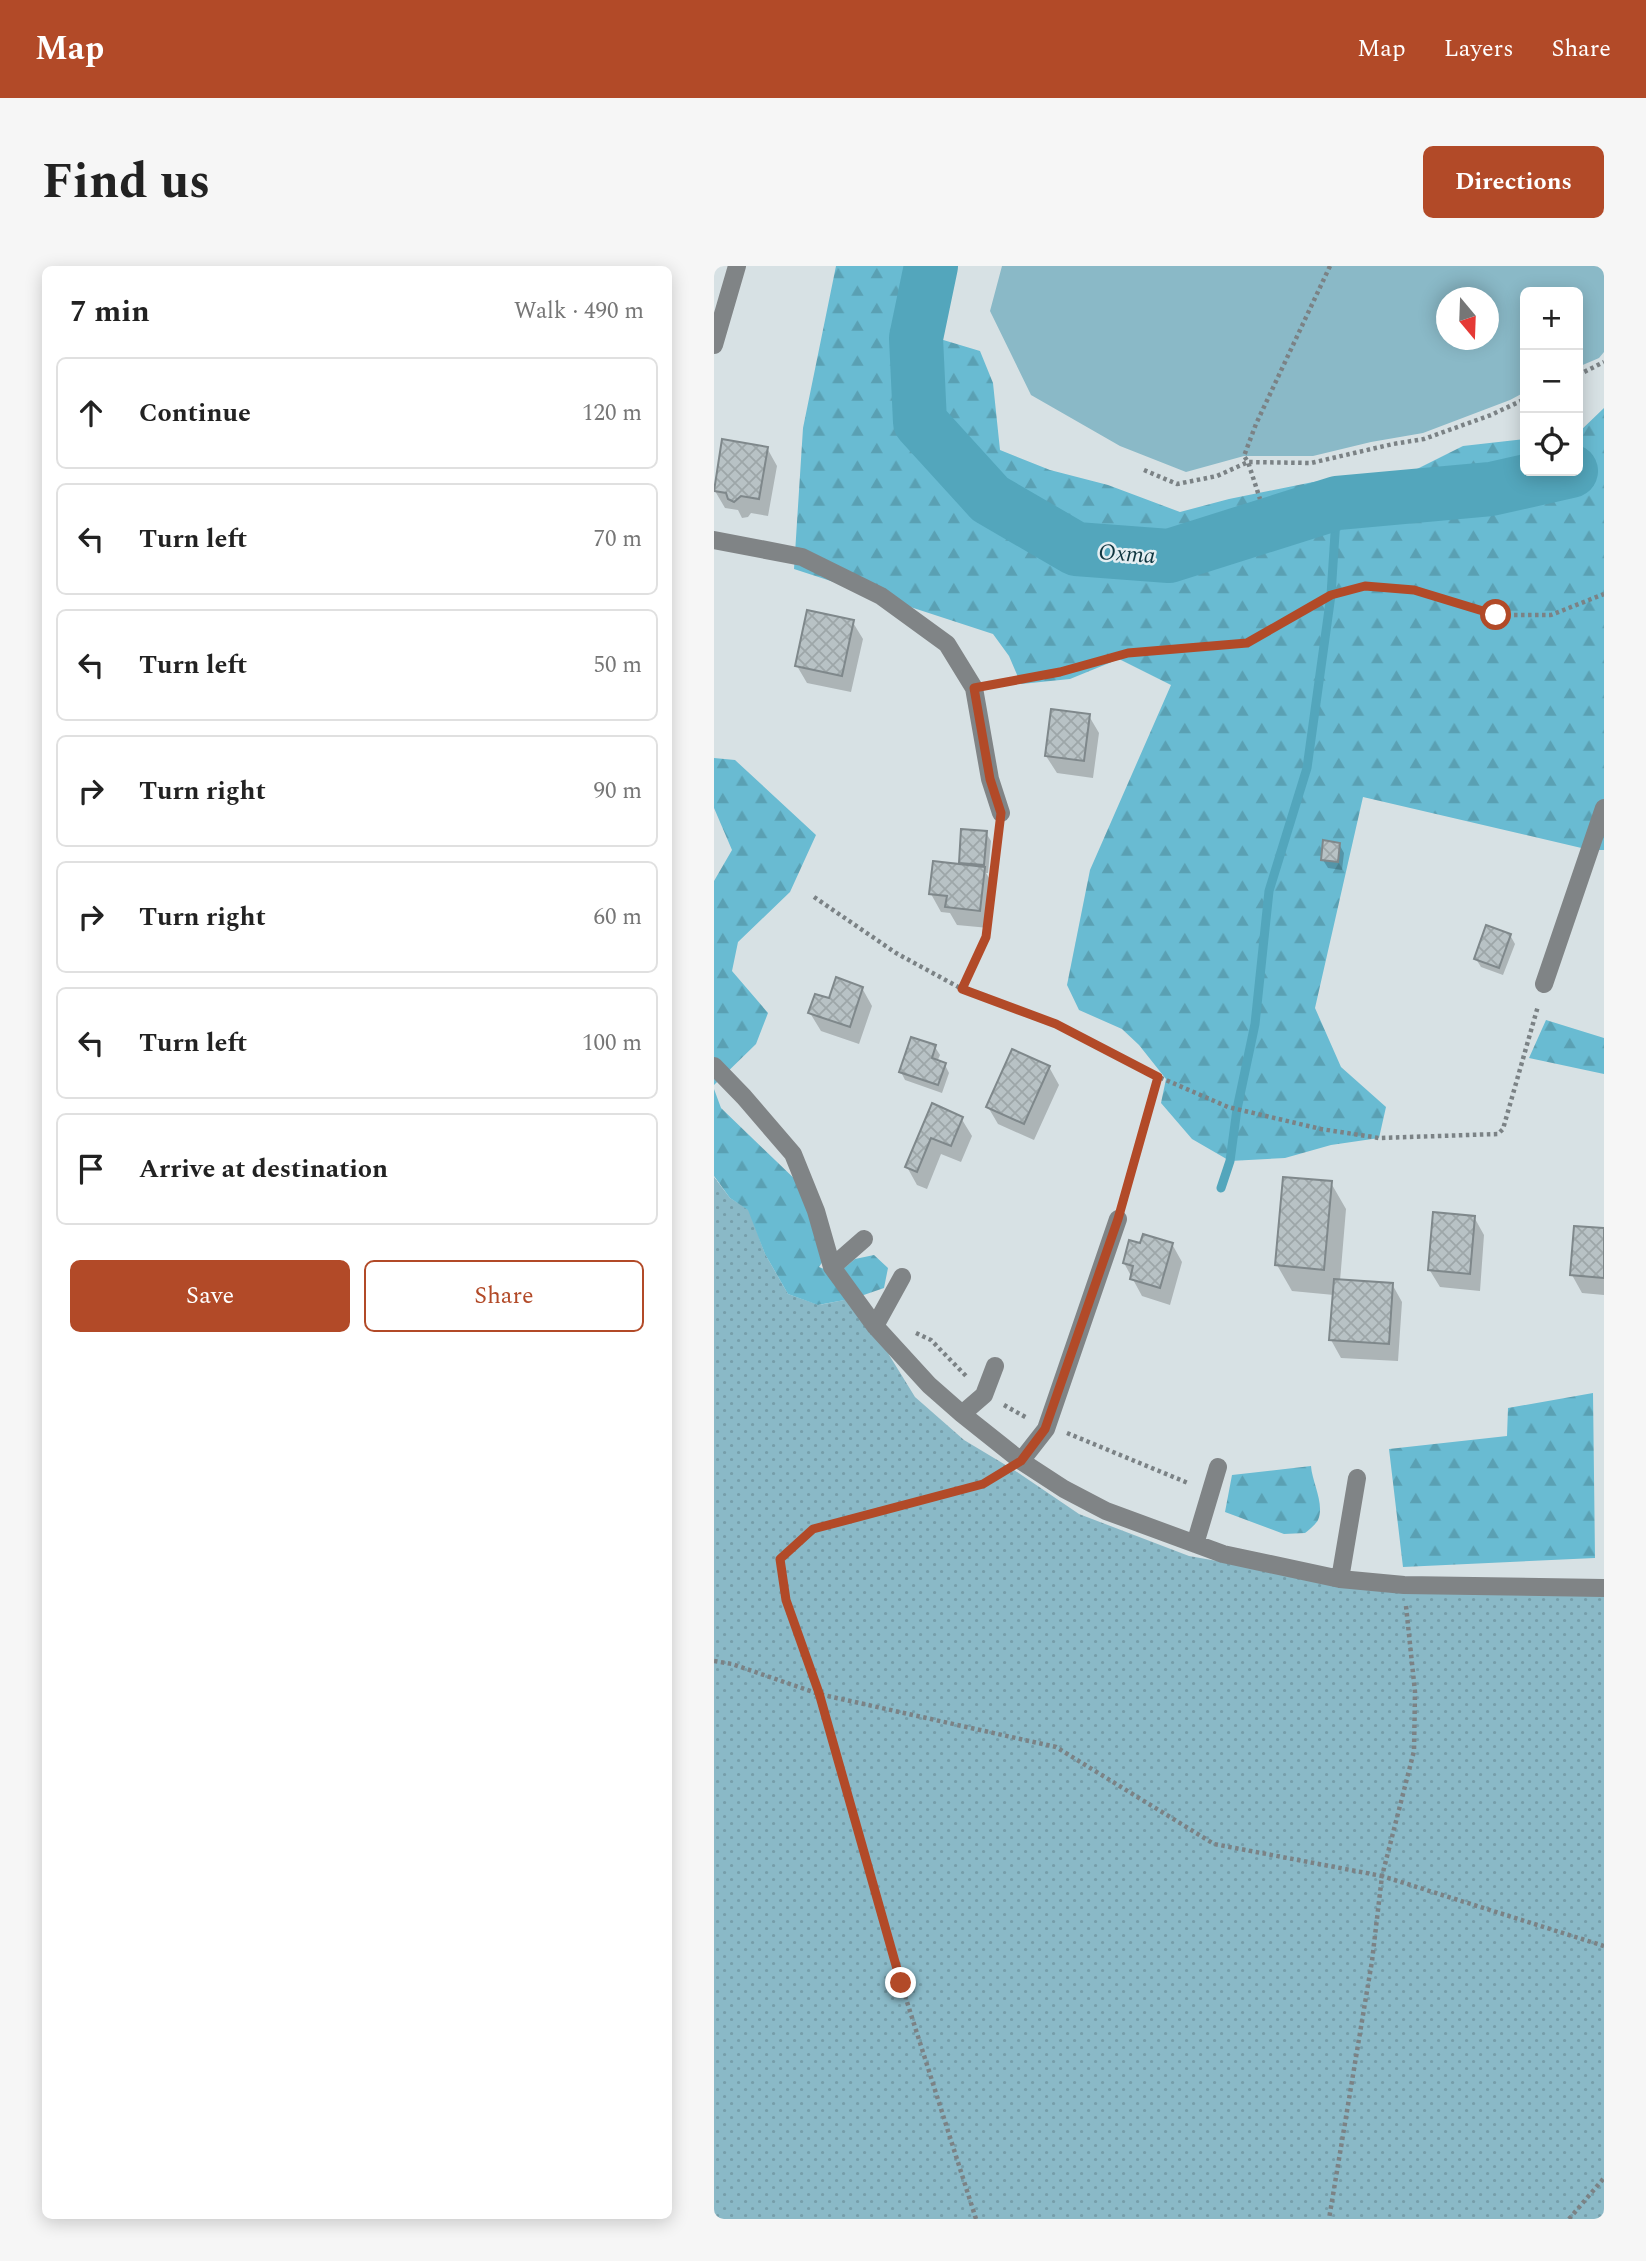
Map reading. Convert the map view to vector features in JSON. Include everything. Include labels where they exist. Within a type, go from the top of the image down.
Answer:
[{"type":"street","points":[[714,345],[737,266]]},
{"type":"street","points":[[714,540],[802,557],[881,596],[947,644],[974,688],[990,779],[1001,813]]},
{"type":"street","points":[[1544,984],[1604,808]]},
{"type":"street","points":[[714,1066],[793,1154],[816,1211],[832,1267],[875,1326],[929,1385],[1021,1461],[1064,1489],[1106,1511],[1223,1554],[1340,1579],[1404,1585],[1604,1588]]},
{"type":"street","points":[[1021,1461],[1045,1429],[1118,1219]]},
{"type":"street","points":[[832,1267],[864,1239]]},
{"type":"street","points":[[875,1326],[902,1277]]},
{"type":"street","points":[[962,1413],[984,1395],[995,1366]]},
{"type":"street","points":[[1195,1544],[1218,1467]]},
{"type":"street","points":[[1340,1579],[1357,1478]]},
{"type":"path","points":[[1260,499],[1244,456],[1256,424],[1330,266]]},
{"type":"path","points":[[1583,372],[1604,362]]},
{"type":"path","points":[[1144,470],[1177,484],[1217,476],[1248,462],[1311,463],[1424,439],[1491,415],[1520,401]]},
{"type":"path","points":[[974,688],[1060,672],[1128,653],[1247,643],[1331,595],[1365,586],[1414,590],[1496,615],[1551,615],[1604,594]]},
{"type":"path","points":[[962,989],[986,937],[1001,813]]},
{"type":"path","points":[[814,897],[896,953],[962,989],[1056,1024],[1158,1077],[1228,1107],[1321,1129],[1378,1138],[1497,1134],[1503,1129],[1544,984]]},
{"type":"path","points":[[1118,1219],[1158,1077]]},
{"type":"path","points":[[976,2219],[901,1983],[819,1693],[786,1600],[780,1559],[813,1529],[983,1484],[1021,1461]]},
{"type":"path","points":[[1329,2219],[1372,1961],[1382,1876],[1414,1751],[1415,1692],[1404,1585]]},
{"type":"path","points":[[714,1661],[732,1664],[819,1693],[1056,1747],[1214,1844],[1382,1876],[1604,1946]]},
{"type":"path","points":[[1569,2219],[1604,2178]]},
{"type":"shaded area","points":[[1002,266],[1604,266],[1604,352],[1599,358],[1583,365],[1583,287],[1520,287],[1520,395],[1423,433],[1313,456],[1244,456],[1186,472],[1120,446],[1031,395],[990,311]]},
{"type":"shaded area","points":[[714,1177],[730,1198],[749,1210],[765,1254],[788,1294],[819,1305],[854,1298],[915,1397],[964,1440],[1079,1514],[1189,1556],[1335,1582],[1604,1580],[1604,2219],[714,2219]]},
{"type":"green space","points":[[836,266],[932,266],[940,339],[980,351],[993,383],[1000,450],[1050,470],[1108,485],[1180,512],[1313,482],[1411,472],[1463,446],[1520,440],[1520,476],[1583,476],[1583,428],[1604,408],[1604,850],[1590,850],[1363,797],[1315,1008],[1341,1067],[1386,1107],[1379,1138],[1331,1145],[1285,1158],[1230,1161],[1192,1139],[1161,1103],[1166,1079],[1139,1045],[1122,1029],[1079,1010],[1067,985],[1090,870],[1171,685],[1119,659],[1070,679],[1021,684],[1009,656],[993,634],[794,569],[803,428]]},
{"type":"green space","points":[[714,758],[735,760],[816,835],[790,892],[738,942],[732,971],[768,1013],[756,1044],[714,1085],[714,881],[732,850],[714,808]]},
{"type":"green space","points":[[1546,1020],[1604,1038],[1604,1074],[1529,1058]]},
{"type":"green space","points":[[714,1089],[721,1108],[802,1186],[829,1252],[819,1267],[837,1274],[855,1259],[874,1255],[888,1268],[884,1288],[855,1298],[818,1305],[788,1294],[765,1254],[748,1210],[730,1198],[714,1176]]},
{"type":"green space","points":[[1593,1393],[1595,1558],[1403,1567],[1389,1449],[1507,1436],[1508,1408]]},
{"type":"green space","points":[[1311,1466],[1320,1514],[1317,1522],[1305,1533],[1284,1534],[1225,1512],[1232,1475]]},
{"type":"building","points":[[722,439],[768,447],[759,499],[741,496],[734,502],[728,499],[726,493],[714,491]]},
{"type":"building","points":[[807,610],[854,620],[842,676],[795,666]]},
{"type":"building","points":[[1051,709],[1090,714],[1084,761],[1045,756]]},
{"type":"building","points":[[961,829],[987,831],[984,865],[959,863]]},
{"type":"building","points":[[1323,840],[1340,843],[1338,862],[1321,860]]},
{"type":"building","points":[[933,861],[985,867],[980,911],[945,907],[947,896],[929,894]]},
{"type":"building","points":[[1486,925],[1511,934],[1499,968],[1474,959]]},
{"type":"building","points":[[836,977],[863,987],[850,1027],[808,1013],[815,994],[829,998]]},
{"type":"building","points":[[911,1037],[936,1045],[932,1058],[946,1063],[938,1085],[899,1072]]},
{"type":"building","points":[[1012,1049],[1050,1066],[1024,1124],[986,1107]]},
{"type":"building","points":[[932,1103],[963,1117],[951,1146],[931,1138],[917,1172],[905,1167]]},
{"type":"building","points":[[1283,1177],[1332,1181],[1324,1270],[1275,1265]]},
{"type":"building","points":[[1433,1212],[1475,1216],[1470,1274],[1428,1270]]},
{"type":"building","points":[[1574,1226],[1604,1228],[1604,1278],[1570,1275]]},
{"type":"building","points":[[1143,1234],[1173,1243],[1160,1288],[1130,1279],[1133,1266],[1123,1263],[1129,1240],[1140,1243]]},
{"type":"building","points":[[1334,1279],[1393,1283],[1389,1344],[1329,1340]]},
{"type":"waterway","name":"Охта","points":[[931,266],[916,338],[920,422],[990,499],[1076,549],[1169,556],[1337,503],[1491,489],[1549,476]]},
{"type":"waterway","points":[[1221,1188],[1230,1161],[1237,1109],[1255,1024],[1269,891],[1307,768],[1331,595],[1337,503]]},
{"type":"route","points":[[901,1983],[819,1693],[786,1600],[780,1559],[813,1529],[983,1484],[1021,1461],[1045,1429],[1118,1219],[1158,1077],[1056,1024],[962,989],[986,937],[1001,813],[990,779],[974,688],[1060,672],[1128,653],[1213,648],[1247,643],[1331,595],[1365,586],[1414,590],[1496,615]]}]
